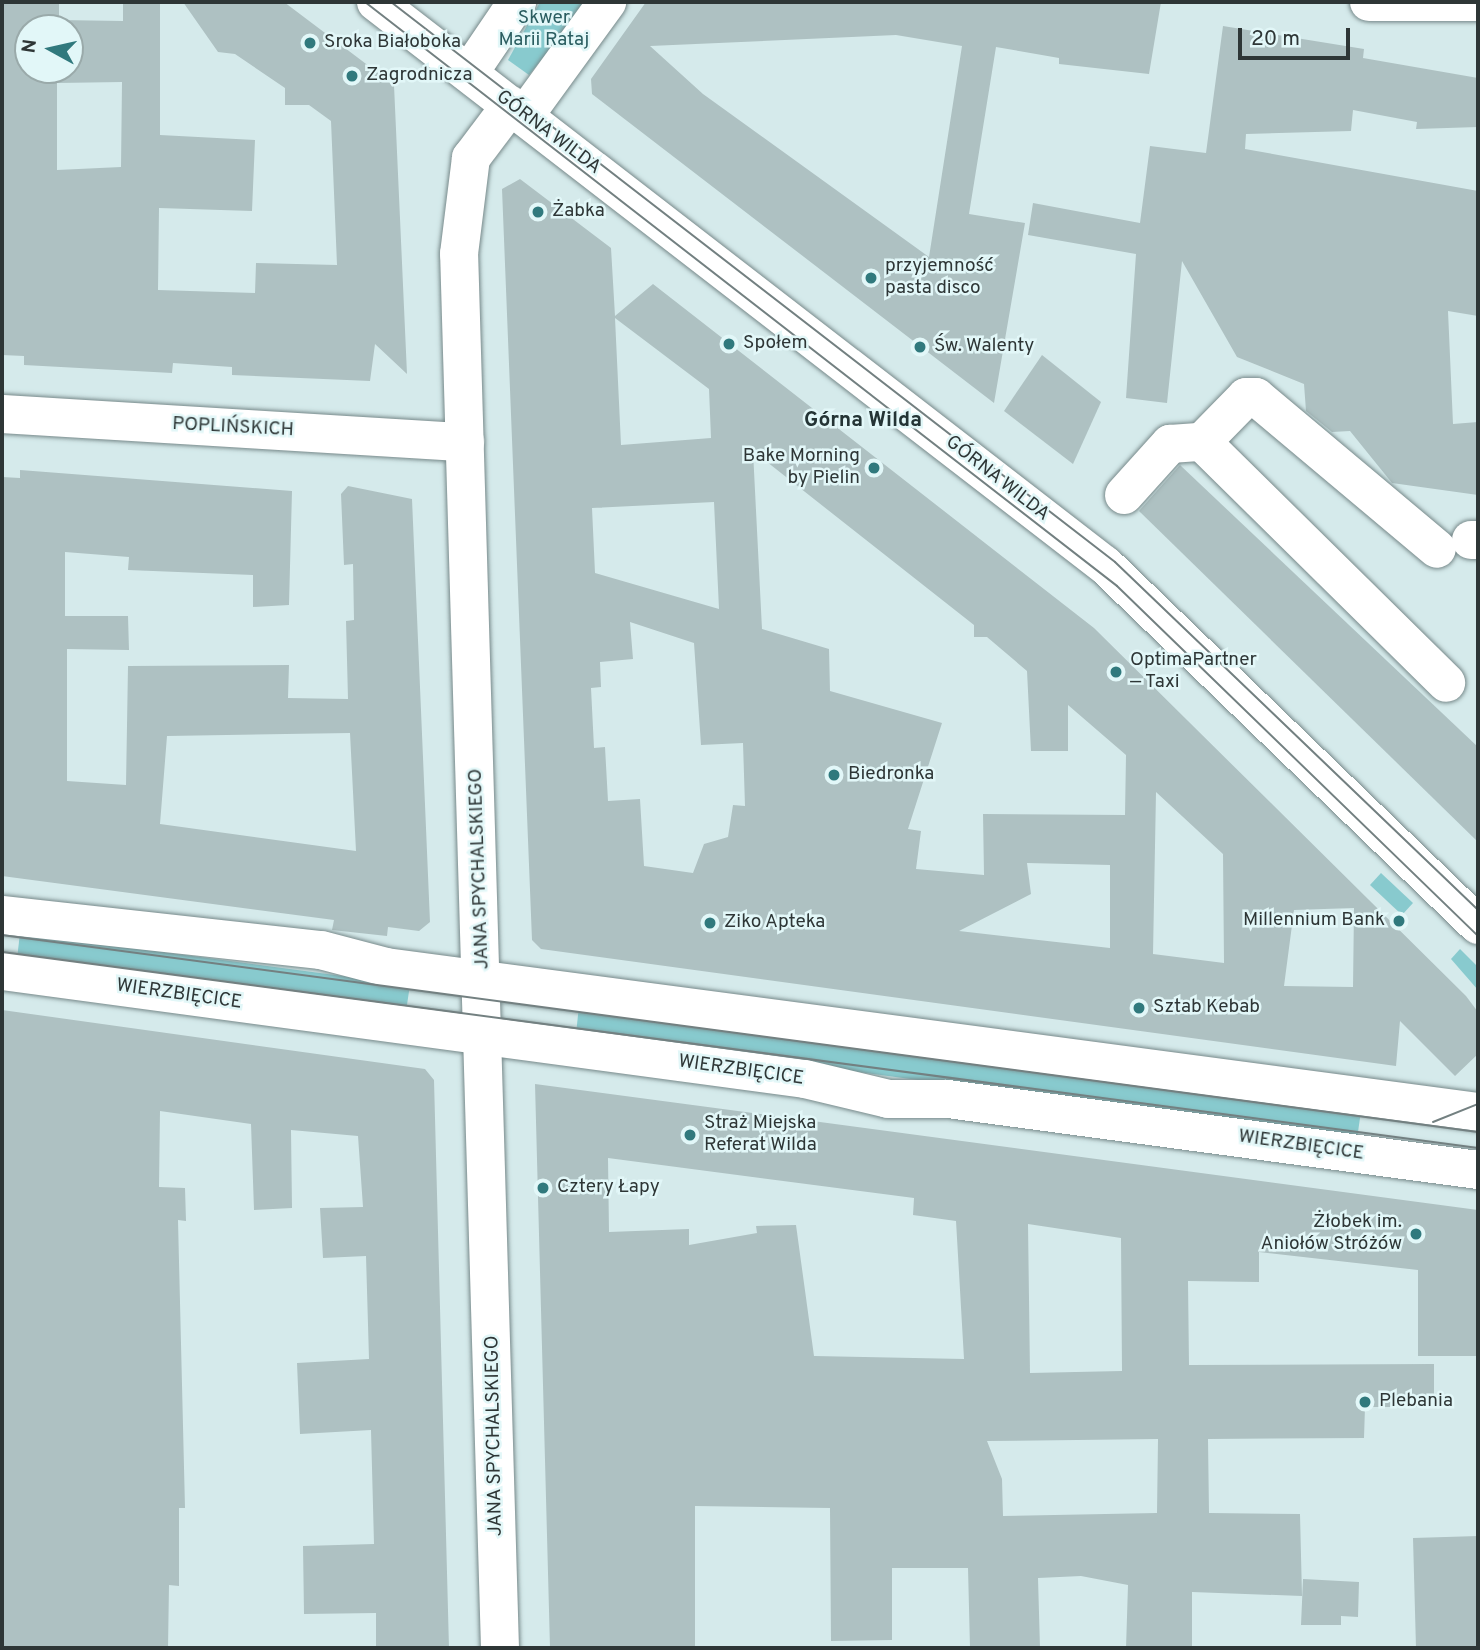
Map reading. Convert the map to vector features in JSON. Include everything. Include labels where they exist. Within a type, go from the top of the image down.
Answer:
[{"type":"street","name":"GÓRNA WILDA","points":[[376,2],[1106,566],[1478,925]]},
{"type":"street","points":[[469,73],[517,2]]},
{"type":"street","name":"JANA SPYCHALSKIEGO","points":[[500,1648],[485,1036],[459,216],[473,153],[518,110],[607,2]]},
{"type":"street","points":[[1368,2],[1478,2]]},
{"type":"street","points":[[1124,495],[1170,444],[1202,442],[1246,397],[1256,397],[1462,543]]},
{"type":"street","name":"POPLIŃSKICH","points":[[2,414],[465,442]]},
{"type":"street","points":[[1202,442],[1446,683]]},
{"type":"street","points":[[2,915],[321,950],[483,979],[1478,1112]]},
{"type":"street","name":"WIERZBIĘCICE","points":[[2,971],[805,1079],[888,1099],[948,1099],[1478,1170]]},
{"type":"green space","name":"Skwer Marii Rataj","points":[[540,2],[588,2],[529,75],[508,60]]},
{"type":"green space","points":[[1381,873],[1413,903],[1402,915],[1370,885]]},
{"type":"green space","points":[[20,933],[410,985],[406,1011],[17,959]]},
{"type":"green space","points":[[1460,949],[1478,967],[1478,990],[1451,959]]},
{"type":"green space","points":[[579,1006],[1361,1111],[1357,1139],[576,1034]]},
{"type":"building","points":[[2,2],[59,2],[59,14],[14,14],[14,84],[57,84],[57,170],[121,167],[122,82],[84,83],[84,20],[123,21],[123,2],[160,2],[160,135],[255,140],[252,211],[159,208],[158,290],[255,293],[256,263],[337,265],[331,121],[309,105],[285,105],[285,88],[235,54],[218,52],[183,2],[284,2],[394,85],[407,374],[375,344],[370,381],[232,375],[232,367],[173,363],[172,373],[24,365],[24,356],[2,355]]},
{"type":"building","points":[[646,2],[1161,2],[1149,74],[1059,64],[1059,58],[996,47],[969,214],[1025,223],[994,403],[592,94],[591,79]],"holes":[[[896,35],[962,46],[929,257],[703,94],[650,46]]]},
{"type":"building","points":[[1223,26],[1364,49],[1363,58],[1478,78],[1478,127],[1416,129],[1417,122],[1353,110],[1351,131],[1246,134],[1245,149],[1478,191],[1478,316],[1448,311],[1453,424],[1478,422],[1478,495],[1392,483],[1350,431],[1332,432],[1306,411],[1304,384],[1237,357],[1182,261],[1167,403],[1126,398],[1136,254],[1028,235],[1033,203],[1140,223],[1150,146],[1206,153]]},
{"type":"building","points":[[520,179],[611,248],[615,316],[653,284],[1094,628],[1466,996],[1478,1012],[1478,1054],[1455,1076],[1400,1021],[1396,1066],[541,949],[532,940],[502,189]],"holes":[[[615,318],[709,389],[711,438],[621,445]],[[753,451],[974,625],[974,637],[987,637],[1027,671],[1031,751],[1068,751],[1068,705],[1126,755],[1125,815],[983,814],[984,875],[916,869],[921,831],[908,829],[942,723],[830,691],[829,649],[762,629]],[[714,502],[719,609],[595,573],[592,508]],[[630,622],[694,643],[701,745],[743,743],[745,806],[733,805],[728,837],[704,844],[693,873],[644,866],[640,799],[608,801],[605,747],[594,748],[591,688],[601,687],[600,662],[633,659]],[[1156,792],[1223,854],[1224,963],[1153,954]],[[1027,863],[1110,865],[1110,948],[959,931],[1031,894]],[[1354,908],[1353,987],[1284,986],[1294,910]]]},
{"type":"building","points":[[1042,355],[1101,402],[1073,464],[1004,411]]},
{"type":"building","points":[[1180,465],[1478,747],[1478,842],[1139,511]]},
{"type":"building","points":[[20,470],[292,491],[289,605],[253,607],[253,575],[128,570],[129,557],[65,552],[65,616],[128,616],[129,650],[67,649],[67,781],[126,785],[128,666],[289,665],[288,698],[348,699],[346,621],[354,620],[353,564],[344,565],[341,494],[348,486],[412,499],[430,922],[419,931],[388,927],[387,936],[332,930],[334,920],[2,876],[2,477],[20,478]],"holes":[[[350,733],[356,851],[160,824],[167,736]]]},
{"type":"building","points":[[2,1010],[425,1069],[434,1080],[449,1648],[376,1648],[376,1613],[304,1614],[303,1546],[374,1544],[371,1430],[300,1434],[297,1363],[369,1359],[366,1256],[323,1258],[320,1208],[363,1207],[358,1136],[291,1130],[292,1208],[254,1210],[251,1124],[160,1111],[159,1187],[185,1188],[186,1221],[178,1220],[185,1508],[179,1508],[179,1586],[169,1585],[168,1648],[2,1648]]},
{"type":"building","points":[[535,1084],[1478,1210],[1478,1356],[1418,1356],[1418,1270],[1259,1252],[1259,1282],[1188,1281],[1189,1365],[1434,1364],[1434,1407],[1365,1407],[1364,1438],[1208,1439],[1209,1513],[1300,1514],[1302,1596],[1192,1592],[1192,1648],[1126,1648],[1128,1585],[1081,1576],[1038,1578],[1040,1648],[970,1648],[968,1568],[892,1568],[892,1640],[831,1641],[830,1508],[695,1506],[695,1648],[550,1648]],"holes":[[[608,1158],[914,1198],[913,1215],[956,1221],[964,1359],[814,1356],[796,1225],[756,1226],[757,1233],[689,1245],[689,1229],[609,1232]],[[1028,1224],[1121,1238],[1122,1371],[1030,1373]],[[1158,1439],[1157,1513],[1003,1516],[1002,1479],[987,1441]]]},
{"type":"building","points":[[1478,1536],[1478,1648],[1416,1648],[1413,1538]]},
{"type":"building","points":[[1303,1579],[1359,1582],[1358,1617],[1341,1616],[1341,1625],[1301,1625]]},
{"type":"tram line","points":[[365,2],[1117,586],[1478,936]]},
{"type":"tram line","points":[[391,2],[1115,562],[1478,910]]},
{"type":"tram line","points":[[2,935],[1478,1132]]},
{"type":"tram line","points":[[2,952],[1478,1148]]},
{"type":"tram line","points":[[1433,1122],[1478,1104]]},
{"type":"place","name":"Sroka Białoboka","points":[[310,43]]},
{"type":"place","name":"Zagrodnicza","points":[[352,76]]},
{"type":"place","name":"Żabka","points":[[538,212]]},
{"type":"place","name":"przyjemność pasta disco","points":[[871,278]]},
{"type":"place","name":"Społem","points":[[729,344]]},
{"type":"place","name":"Św. Walenty","points":[[920,347]]},
{"type":"place","name":"Bake Morning by Pielin","points":[[874,468]]},
{"type":"place","name":"OptimaPartner — Taxi","points":[[1116,672]]},
{"type":"place","name":"Biedronka","points":[[834,775]]},
{"type":"place","name":"Millennium Bank","points":[[1399,921]]},
{"type":"place","name":"Ziko Apteka","points":[[710,923]]},
{"type":"place","name":"Sztab Kebab","points":[[1139,1008]]},
{"type":"place","name":"Straż Miejska Referat Wilda","points":[[690,1135]]},
{"type":"place","name":"Cztery Łapy","points":[[543,1188]]},
{"type":"place","name":"Żłobek im. Aniołów Stróżów","points":[[1416,1234]]},
{"type":"place","name":"Plebania","points":[[1365,1402]]},
{"type":"district","name":"Górna Wilda","points":[[863,421]]}]
